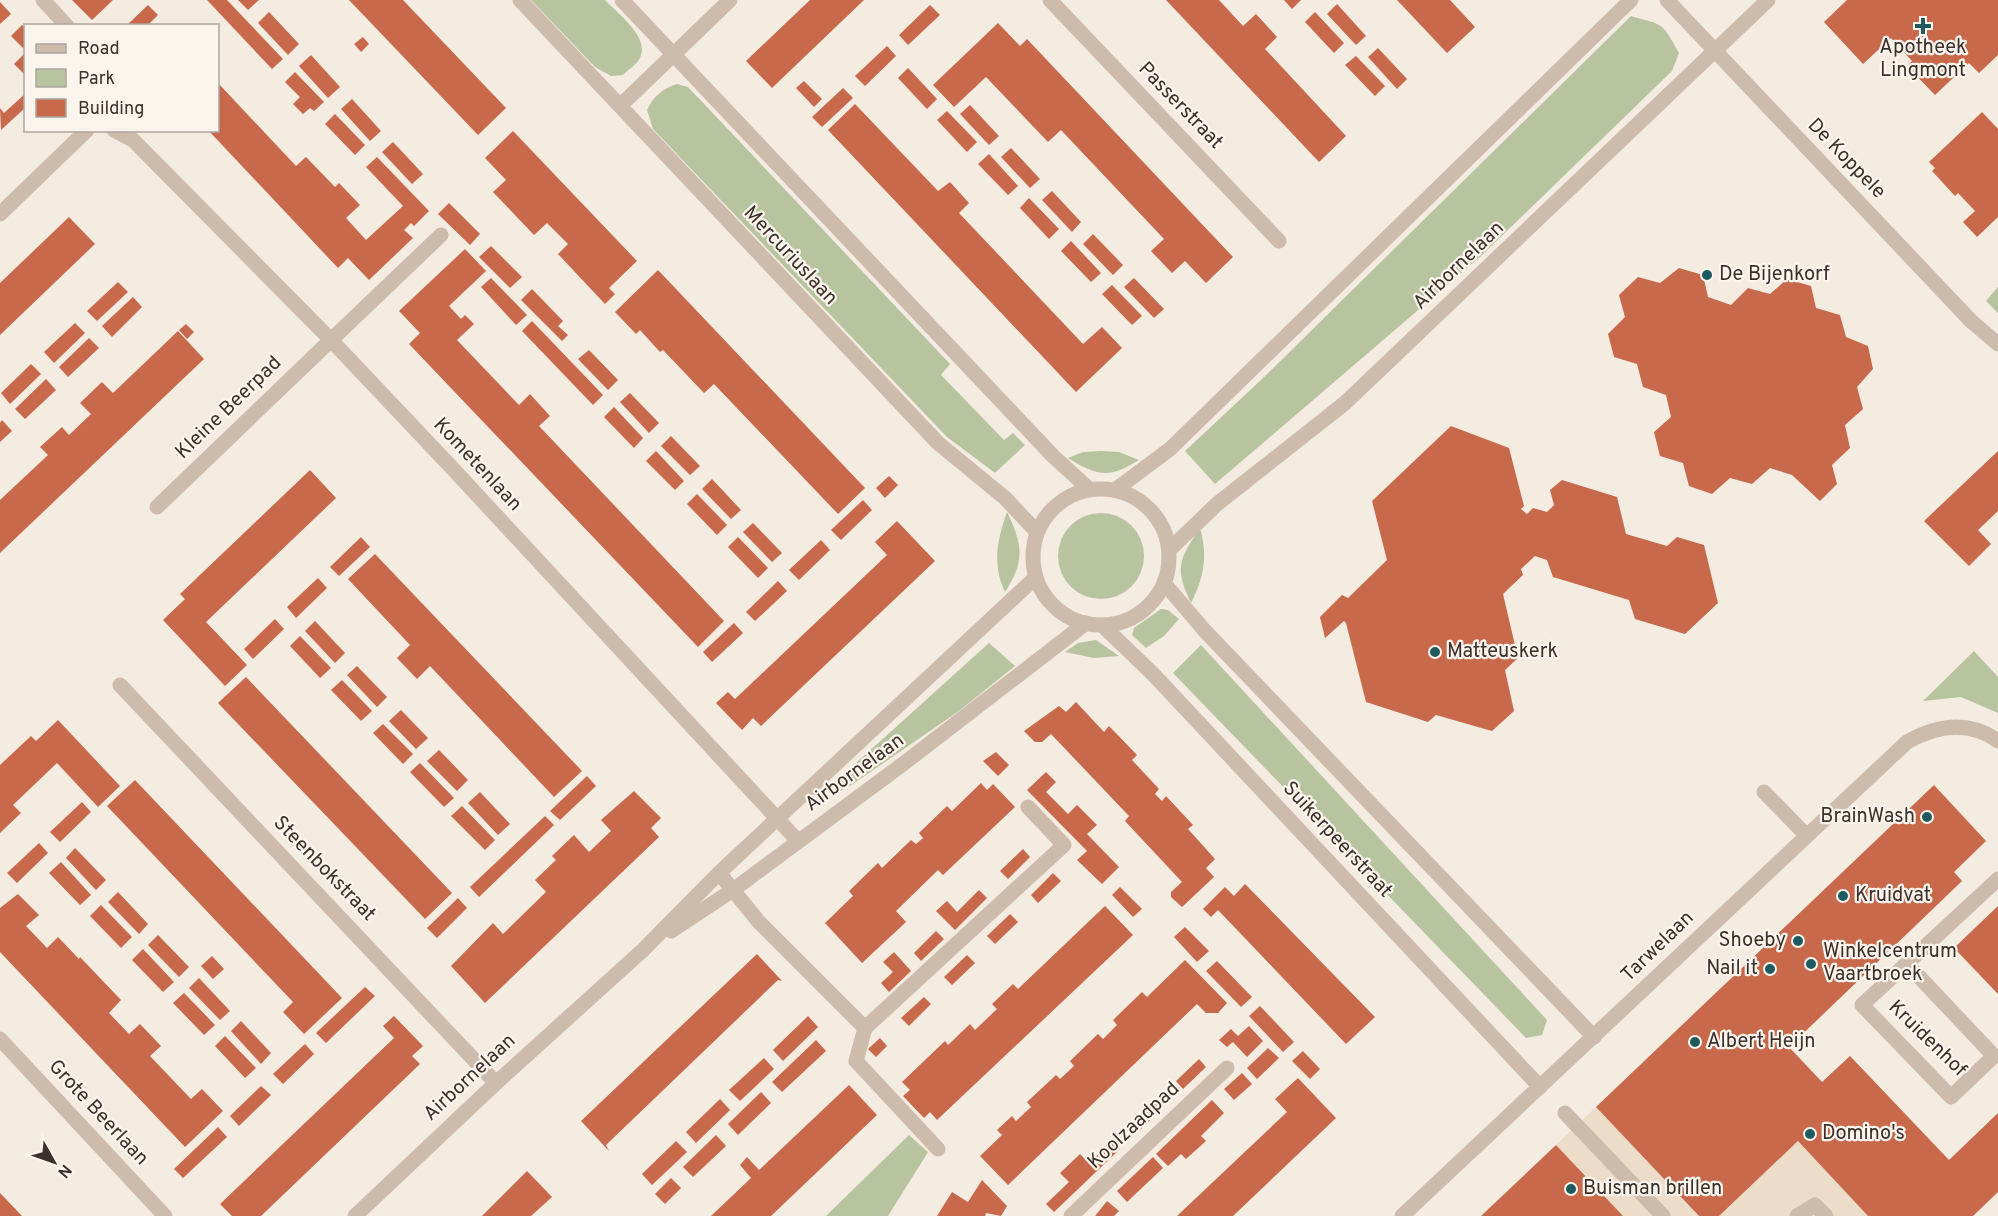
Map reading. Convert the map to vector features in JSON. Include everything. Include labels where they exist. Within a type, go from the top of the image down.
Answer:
[{"type":"street","points":[[43,0],[65,24]]},
{"type":"street","name":"Mercuriuslaan","points":[[520,0],[938,443],[1005,498],[1037,532]]},
{"type":"street","points":[[622,0],[1042,444],[1089,489]]},
{"type":"street","points":[[621,105],[730,0]]},
{"type":"street","name":"Passerstraat","points":[[1050,0],[1279,241]]},
{"type":"street","points":[[1115,490],[1170,449],[1631,0]]},
{"type":"street","name":"De Koppele","points":[[1667,0],[1971,321],[1998,344]]},
{"type":"street","name":"Airbornelaan","points":[[1169,550],[1210,509],[1345,403],[1768,0]]},
{"type":"street","points":[[0,214],[85,132]]},
{"type":"street","name":"Kometenlaan","points":[[118,132],[134,140],[331,340],[798,841]]},
{"type":"street","name":"Kleine Beerpad","points":[[157,507],[441,235]]},
{"type":"street","points":[[1089,489],[1115,490],[1132,496],[1157,518],[1169,550],[1169,567],[1164,583],[1154,600],[1139,613],[1121,622],[1102,625],[1086,623],[1069,617],[1054,607],[1043,593],[1036,577],[1033,554],[1037,532],[1046,516],[1058,504],[1073,495],[1089,489]]},
{"type":"street","name":"Airbornelaan","points":[[355,1216],[496,1083],[643,950],[719,873],[1036,577]]},
{"type":"street","points":[[1164,583],[1205,631],[1594,1037]]},
{"type":"street","name":"Airbornelaan","points":[[643,950],[733,890],[938,738],[1086,623]]},
{"type":"street","name":"Suikerpeerstraat","points":[[1102,625],[1153,674],[1540,1086]]},
{"type":"street","name":"Steenbokstraat","points":[[120,686],[496,1083]]},
{"type":"street","name":"Tarwelaan","points":[[1402,1216],[1907,742],[1934,729],[1953,727],[1974,729],[1998,741]]},
{"type":"street","points":[[1764,792],[1806,835]]},
{"type":"street","points":[[938,1149],[856,1061],[865,1028],[1064,845],[1028,807]]},
{"type":"street","points":[[719,873],[759,922],[865,1028]]},
{"type":"street","name":"Kruidenhof","points":[[1907,964],[1994,1056],[1951,1096],[1862,1005],[1998,879]]},
{"type":"street","name":"Grote Beerlaan","points":[[0,1040],[165,1216]]},
{"type":"street","name":"Koolzaadpad","points":[[1071,1216],[1227,1068]]},
{"type":"street","points":[[1565,1113],[1663,1216]]},
{"type":"street","points":[[1797,1216],[1815,1205],[1826,1216]]},
{"type":"green space","points":[[531,0],[605,0],[637,34],[642,50],[640,58],[623,75],[611,76],[595,67]]},
{"type":"green space","points":[[1631,16],[1656,23],[1665,29],[1679,53],[1672,71],[1480,257],[1215,484],[1185,451],[1261,380]]},
{"type":"green space","points":[[677,84],[688,87],[950,364],[941,375],[1004,440],[1013,433],[1025,445],[995,473],[947,437],[653,129],[647,110],[649,105],[663,91]]},
{"type":"green space","points":[[1998,287],[1998,313],[1986,301]]},
{"type":"green space","points":[[1083,452],[1119,452],[1139,460],[1119,470],[1103,473],[1087,469],[1068,458]]},
{"type":"green space","points":[[1007,512],[1016,534],[1020,553],[1016,571],[1005,592],[998,572],[997,552]]},
{"type":"green space","points":[[1093,513],[1109,513],[1132,525],[1141,539],[1144,556],[1141,573],[1132,587],[1109,599],[1093,599],[1077,592],[1065,580],[1058,564],[1058,548],[1065,532],[1077,520]]},
{"type":"green space","points":[[1200,528],[1204,548],[1202,575],[1191,603],[1182,581],[1181,564],[1187,548]]},
{"type":"green space","points":[[1161,609],[1168,610],[1179,619],[1164,636],[1146,648],[1132,635],[1134,628]]},
{"type":"green space","points":[[1096,640],[1119,656],[1094,658],[1065,652],[1078,643]]},
{"type":"green space","points":[[989,643],[1015,666],[959,711],[853,784],[840,791],[835,789],[834,783]]},
{"type":"green space","points":[[1201,645],[1547,1020],[1542,1035],[1526,1038],[1173,673]]},
{"type":"green space","points":[[1974,651],[1998,677],[1998,713],[1961,697],[1923,701]]},
{"type":"green space","points":[[909,1135],[928,1152],[888,1216],[826,1216]]},
{"type":"shaded area","points":[[1596,1107],[1699,1216],[1623,1216],[1556,1145]]},
{"type":"shaded area","points":[[1798,1141],[1868,1216],[1719,1216]]},
{"type":"building","points":[[72,0],[113,0],[92,20]]},
{"type":"building","points":[[207,0],[227,0],[283,59],[272,69]]},
{"type":"building","points":[[238,0],[259,0],[248,10]]},
{"type":"building","points":[[349,0],[403,0],[506,108],[478,135]]},
{"type":"building","points":[[810,0],[864,0],[772,88],[746,61]]},
{"type":"building","points":[[1166,0],[1219,0],[1243,26],[1256,14],[1277,37],[1265,49],[1346,136],[1319,162]]},
{"type":"building","points":[[1284,0],[1301,0],[1292,9]]},
{"type":"building","points":[[1397,0],[1450,0],[1475,27],[1447,53]]},
{"type":"building","points":[[1847,0],[1998,0],[1998,55],[1979,73],[1969,63],[1935,95],[1907,66],[1912,61],[1891,38],[1863,64],[1824,22]]},
{"type":"building","points":[[0,2],[11,14],[0,24]]},
{"type":"building","points":[[1337,4],[1366,36],[1356,45],[1327,14]]},
{"type":"building","points":[[148,5],[158,15],[149,24],[128,24]]},
{"type":"building","points":[[930,5],[940,15],[908,45],[899,35]]},
{"type":"building","points":[[269,12],[299,44],[288,55],[258,23]]},
{"type":"building","points":[[1315,12],[1344,43],[1334,53],[1305,22]]},
{"type":"building","points":[[998,23],[1020,46],[1027,39],[1233,257],[1206,283],[1185,261],[1172,273],[1151,251],[1164,239],[1061,130],[1048,142],[986,77],[954,107],[933,85]]},
{"type":"building","points":[[22,25],[24,27],[24,49],[11,36]]},
{"type":"building","points":[[363,37],[369,44],[361,52],[354,44]]},
{"type":"building","points":[[887,46],[896,56],[865,86],[855,76]]},
{"type":"building","points":[[1378,48],[1407,79],[1397,89],[1368,57]]},
{"type":"building","points":[[24,54],[24,74],[14,64]]},
{"type":"building","points":[[311,55],[340,87],[328,98],[299,66]]},
{"type":"building","points":[[1356,56],[1385,86],[1375,96],[1345,65]]},
{"type":"building","points":[[908,68],[937,99],[927,109],[898,78]]},
{"type":"building","points":[[295,72],[324,102],[314,111],[310,108],[303,114],[293,104],[300,97],[285,82]]},
{"type":"building","points":[[804,81],[822,99],[814,107],[796,88]]},
{"type":"building","points":[[219,84],[296,166],[306,157],[335,187],[339,183],[360,205],[346,218],[366,240],[403,206],[366,167],[377,157],[429,211],[414,226],[411,223],[404,230],[413,238],[369,280],[348,258],[338,268],[210,132],[219,132]]},
{"type":"building","points":[[843,88],[853,98],[822,127],[812,117]]},
{"type":"building","points":[[24,95],[24,109],[1,130],[0,108],[4,113]]},
{"type":"building","points":[[352,99],[381,131],[370,141],[341,109]]},
{"type":"building","points":[[855,104],[938,191],[950,182],[969,203],[959,213],[1083,344],[1102,327],[1122,348],[1076,392],[828,130]]},
{"type":"building","points":[[970,105],[999,136],[989,145],[960,114]]},
{"type":"building","points":[[947,111],[977,142],[967,152],[937,120]]},
{"type":"building","points":[[1982,112],[1998,129],[1998,217],[1977,237],[1963,222],[1975,211],[1958,193],[1955,196],[1932,171],[1935,168],[1929,162]]},
{"type":"building","points":[[335,114],[365,145],[355,155],[325,124]]},
{"type":"building","points":[[513,131],[637,261],[609,288],[615,294],[605,304],[558,254],[568,244],[547,223],[534,235],[493,192],[506,180],[485,158]]},
{"type":"building","points":[[393,142],[423,174],[412,184],[382,152]]},
{"type":"building","points":[[1011,148],[1040,179],[1030,188],[1001,157]]},
{"type":"building","points":[[989,154],[1018,186],[1008,195],[978,164]]},
{"type":"building","points":[[1052,191],[1081,222],[1072,232],[1042,200]]},
{"type":"building","points":[[1029,198],[1059,229],[1049,239],[1020,208]]},
{"type":"building","points":[[449,203],[480,234],[470,245],[438,214]]},
{"type":"building","points":[[69,217],[95,244],[0,335],[0,283]]},
{"type":"building","points":[[1093,234],[1123,265],[1113,275],[1083,244]]},
{"type":"building","points":[[1071,241],[1101,273],[1091,282],[1061,251]]},
{"type":"building","points":[[491,246],[522,277],[510,288],[479,257]]},
{"type":"building","points":[[465,249],[486,271],[449,306],[461,319],[465,315],[474,324],[457,340],[519,405],[530,394],[550,416],[539,426],[724,621],[698,647],[409,344],[420,333],[399,311]]},
{"type":"building","points":[[1679,268],[1703,275],[1708,297],[1731,305],[1748,288],[1770,294],[1787,279],[1811,286],[1816,308],[1840,315],[1846,337],[1868,346],[1873,369],[1857,387],[1863,409],[1845,425],[1850,448],[1832,465],[1837,484],[1820,501],[1792,475],[1770,468],[1752,484],[1730,478],[1712,494],[1689,486],[1683,463],[1660,456],[1654,432],[1671,417],[1666,395],[1643,387],[1637,364],[1614,357],[1608,334],[1625,317],[1619,295],[1638,277],[1660,283]]},
{"type":"building","points":[[658,270],[865,488],[838,514],[714,384],[704,393],[663,350],[660,352],[640,330],[636,334],[615,312]]},
{"type":"building","points":[[491,278],[527,315],[516,325],[481,287]]},
{"type":"building","points":[[1134,278],[1164,309],[1154,318],[1124,287]]},
{"type":"building","points":[[118,282],[128,292],[97,321],[87,311]]},
{"type":"building","points":[[1112,285],[1142,316],[1132,325],[1102,294]]},
{"type":"building","points":[[532,289],[563,321],[558,326],[568,335],[562,341],[521,300]]},
{"type":"building","points":[[133,297],[142,307],[112,337],[102,326]]},
{"type":"building","points":[[532,321],[603,395],[593,405],[522,331]]},
{"type":"building","points":[[75,323],[85,333],[54,363],[44,352]]},
{"type":"building","points":[[186,324],[194,332],[187,339],[179,330]]},
{"type":"building","points":[[178,331],[204,359],[0,553],[0,500],[48,455],[40,447],[62,427],[69,435],[91,414],[80,403],[102,382],[113,393]]},
{"type":"building","points":[[89,338],[99,348],[68,377],[59,367]]},
{"type":"building","points":[[589,350],[618,380],[608,390],[578,359]]},
{"type":"building","points":[[31,364],[41,374],[10,404],[1,393]]},
{"type":"building","points":[[46,379],[56,390],[25,419],[15,409]]},
{"type":"building","points":[[630,393],[659,423],[649,433],[620,402]]},
{"type":"building","points":[[614,407],[643,438],[634,448],[604,417]]},
{"type":"building","points":[[2,420],[12,431],[0,442],[0,423]]},
{"type":"building","points":[[1451,426],[1509,448],[1524,506],[1521,509],[1527,514],[1533,508],[1547,512],[1554,505],[1550,490],[1562,480],[1617,497],[1626,534],[1667,546],[1677,537],[1704,545],[1718,603],[1685,634],[1635,619],[1629,600],[1553,577],[1547,560],[1535,556],[1521,569],[1523,575],[1503,594],[1518,658],[1505,670],[1514,711],[1492,731],[1436,715],[1428,722],[1366,702],[1346,623],[1344,621],[1325,638],[1320,617],[1342,595],[1348,598],[1387,560],[1372,501]]},
{"type":"building","points":[[671,436],[700,466],[690,475],[661,446]]},
{"type":"building","points":[[656,451],[684,481],[675,490],[646,461]]},
{"type":"building","points":[[1998,451],[1998,511],[1978,530],[1991,544],[1969,566],[1924,521]]},
{"type":"building","points":[[310,470],[336,498],[206,622],[247,665],[225,686],[163,620],[185,599],[180,594]]},
{"type":"building","points":[[889,476],[898,485],[885,498],[876,488]]},
{"type":"building","points":[[712,479],[741,510],[731,519],[702,489]]},
{"type":"building","points":[[697,494],[727,525],[717,535],[687,504]]},
{"type":"building","points":[[863,500],[872,510],[841,540],[831,530]]},
{"type":"building","points":[[897,521],[935,561],[761,726],[753,718],[742,730],[716,703],[728,692],[735,699],[887,555],[875,542]]},
{"type":"building","points":[[753,523],[782,553],[772,562],[743,532]]},
{"type":"building","points":[[361,537],[370,547],[339,576],[330,567]]},
{"type":"building","points":[[738,537],[768,568],[758,578],[728,547]]},
{"type":"building","points":[[821,540],[830,550],[799,580],[789,570]]},
{"type":"building","points":[[375,554],[582,771],[554,797],[430,666],[417,679],[397,658],[410,645],[348,579]]},
{"type":"building","points":[[318,578],[327,588],[296,618],[287,607]]},
{"type":"building","points":[[778,581],[787,591],[755,621],[746,612]]},
{"type":"building","points":[[275,619],[284,629],[253,659],[244,649]]},
{"type":"building","points":[[315,621],[345,653],[335,663],[305,631]]},
{"type":"building","points":[[734,623],[743,633],[712,662],[703,652]]},
{"type":"building","points":[[300,636],[331,668],[320,678],[290,646]]},
{"type":"building","points":[[357,666],[387,697],[377,707],[347,675]]},
{"type":"building","points":[[246,677],[452,893],[425,919],[218,703]]},
{"type":"building","points":[[342,680],[372,711],[361,721],[331,690]]},
{"type":"building","points":[[1076,702],[1104,732],[1109,726],[1137,755],[1132,760],[1159,789],[1155,794],[1162,801],[1166,796],[1193,825],[1188,829],[1215,859],[1206,868],[1214,877],[1182,907],[1171,897],[1171,892],[1182,882],[1125,821],[1129,816],[1051,734],[1042,742],[1035,742],[1024,731],[1059,706],[1066,712]]},
{"type":"building","points":[[401,710],[428,738],[416,749],[389,721]]},
{"type":"building","points":[[58,720],[120,786],[98,807],[57,763],[13,805],[21,813],[0,833],[0,765],[31,736],[36,741]]},
{"type":"building","points":[[383,724],[413,754],[403,764],[373,733]]},
{"type":"building","points":[[439,750],[468,780],[457,791],[427,761]]},
{"type":"building","points":[[996,752],[1009,765],[998,776],[983,761]]},
{"type":"building","points":[[420,763],[454,798],[444,807],[410,772]]},
{"type":"building","points":[[1046,772],[1056,782],[1046,792],[1068,814],[1077,805],[1097,825],[1087,834],[1119,867],[1102,884],[1077,860],[1087,851],[1027,790]]},
{"type":"building","points":[[587,776],[596,786],[560,820],[550,811]]},
{"type":"building","points":[[135,780],[342,998],[304,1034],[283,1012],[293,1002],[107,806]]},
{"type":"building","points":[[981,783],[987,790],[993,784],[1015,807],[943,875],[938,870],[896,911],[906,922],[862,963],[825,923],[853,896],[849,891],[878,863],[882,868],[911,840],[916,844],[923,838],[919,833],[947,806],[952,811]]},
{"type":"building","name":"Winkelcentrum Vaartbroek","points":[[1934,785],[1986,841],[1954,872],[1962,881],[1789,1047],[1822,1082],[1850,1056],[1949,1160],[1998,1113],[1998,1192],[1973,1216],[1868,1216],[1798,1141],[1719,1216],[1699,1216],[1596,1107]]},
{"type":"building","points":[[634,791],[661,818],[651,828],[659,837],[485,1003],[451,966],[493,923],[503,934],[546,892],[535,880],[556,860],[552,856],[574,835],[589,852],[611,831],[601,820]]},
{"type":"building","points":[[480,792],[510,824],[498,835],[468,803]]},
{"type":"building","points":[[82,802],[91,812],[60,842],[50,832]]},
{"type":"building","points":[[462,806],[495,840],[485,850],[451,816]]},
{"type":"building","points":[[545,816],[554,825],[479,897],[470,887]]},
{"type":"building","points":[[39,843],[48,853],[17,883],[7,873]]},
{"type":"building","points":[[75,848],[106,880],[96,890],[66,858]]},
{"type":"building","points":[[1023,849],[1030,857],[1008,879],[1000,871]]},
{"type":"building","points":[[61,862],[91,895],[80,905],[49,873]]},
{"type":"building","points":[[1053,873],[1061,881],[1038,903],[1031,895]]},
{"type":"building","points":[[1245,884],[1375,1017],[1346,1044],[1218,910],[1211,917],[1203,909],[1225,887],[1234,896]]},
{"type":"building","points":[[1120,887],[1142,909],[1133,917],[1112,895]]},
{"type":"building","points":[[979,890],[987,898],[955,930],[936,911],[947,901],[957,912]]},
{"type":"building","points":[[118,892],[148,924],[139,934],[108,902]]},
{"type":"building","points":[[18,894],[39,915],[26,926],[47,948],[58,937],[79,959],[80,957],[121,1000],[109,1013],[129,1034],[140,1024],[161,1046],[150,1056],[191,1099],[202,1089],[223,1111],[185,1147],[0,952],[0,908]]},
{"type":"building","points":[[458,898],[467,908],[437,938],[427,928]]},
{"type":"building","points":[[101,905],[132,937],[121,948],[90,916]]},
{"type":"building","points":[[1105,906],[1133,935],[937,1120],[930,1112],[924,1118],[903,1096],[910,1090],[902,1082],[945,1041],[948,1045],[970,1024],[975,1030],[997,1009],[992,1004],[1013,984],[1018,989]]},
{"type":"building","name":"Winkelcentrum Vaartbroek","points":[[1998,906],[1998,994],[1954,948]]},
{"type":"building","points":[[1010,914],[1018,922],[995,944],[987,936]]},
{"type":"building","points":[[1185,927],[1209,951],[1197,962],[1174,937]]},
{"type":"building","points":[[936,931],[944,939],[921,961],[914,953]]},
{"type":"building","points":[[158,935],[189,967],[179,977],[148,945]]},
{"type":"building","points":[[143,949],[174,982],[163,992],[132,960]]},
{"type":"building","points":[[894,952],[911,971],[889,992],[881,983],[893,972],[883,962]]},
{"type":"building","points":[[757,954],[782,981],[778,980],[606,1145],[609,1151],[581,1121]]},
{"type":"building","points":[[967,955],[975,963],[952,985],[944,977]]},
{"type":"building","points":[[212,956],[224,969],[213,979],[201,966]]},
{"type":"building","points":[[1185,960],[1227,1003],[1218,1013],[1206,1013],[1197,1004],[1008,1185],[980,1156],[1002,1135],[997,1130],[1012,1116],[1016,1121],[1031,1107],[1027,1102],[1056,1075],[1060,1079],[1074,1066],[1070,1061],[1098,1034],[1103,1039],[1117,1025],[1113,1020],[1142,992],[1147,997]]},
{"type":"building","points":[[1217,961],[1252,997],[1241,1007],[1206,971]]},
{"type":"building","points":[[199,978],[230,1011],[220,1020],[189,988]]},
{"type":"building","points":[[365,987],[375,996],[326,1043],[316,1033]]},
{"type":"building","points":[[184,993],[215,1025],[204,1035],[173,1003]]},
{"type":"building","points":[[924,997],[931,1004],[909,1026],[901,1018]]},
{"type":"building","points":[[1260,1006],[1294,1042],[1283,1052],[1249,1016]]},
{"type":"building","points":[[394,1016],[423,1046],[412,1056],[420,1064],[261,1216],[232,1216],[220,1204],[394,1038],[383,1026]]},
{"type":"building","points":[[808,1016],[818,1027],[783,1061],[773,1050]]},
{"type":"building","points":[[241,1021],[271,1053],[261,1064],[231,1031]]},
{"type":"building","points":[[1249,1026],[1263,1041],[1247,1057],[1233,1042],[1227,1047],[1219,1040],[1231,1029],[1238,1036]]},
{"type":"building","points":[[225,1036],[256,1068],[245,1078],[215,1046]]},
{"type":"building","points":[[880,1038],[887,1046],[876,1057],[868,1049]]},
{"type":"building","points":[[816,1040],[826,1051],[782,1092],[772,1082]]},
{"type":"building","points":[[305,1044],[314,1054],[283,1084],[273,1074]]},
{"type":"building","points":[[1268,1048],[1279,1058],[1257,1079],[1247,1068]]},
{"type":"building","points":[[1303,1051],[1320,1069],[1310,1079],[1292,1061]]},
{"type":"building","points":[[764,1058],[774,1069],[740,1101],[729,1090]]},
{"type":"building","points":[[1199,1059],[1206,1067],[1183,1089],[1176,1081]]},
{"type":"building","points":[[1242,1073],[1252,1084],[1234,1100],[1224,1089]]},
{"type":"building","points":[[1298,1078],[1336,1118],[1233,1216],[1177,1216],[1287,1112],[1275,1099]]},
{"type":"building","points":[[849,1085],[877,1115],[771,1216],[711,1216],[751,1178],[740,1165],[747,1157],[759,1170]]},
{"type":"building","points":[[261,1086],[271,1095],[239,1126],[230,1116]]},
{"type":"building","points":[[761,1092],[771,1103],[738,1135],[728,1124]]},
{"type":"building","points":[[720,1099],[730,1110],[696,1143],[686,1132]]},
{"type":"building","points":[[1155,1100],[1163,1108],[1140,1130],[1133,1122]]},
{"type":"building","points":[[1212,1100],[1224,1113],[1201,1136],[1206,1141],[1186,1159],[1181,1154],[1168,1166],[1156,1154]]},
{"type":"building","points":[[218,1127],[227,1137],[183,1178],[174,1169]]},
{"type":"building","points":[[716,1135],[726,1146],[693,1177],[683,1167]]},
{"type":"building","points":[[676,1141],[687,1152],[652,1185],[642,1174]]},
{"type":"building","points":[[1112,1141],[1120,1149],[1054,1212],[1046,1204],[1069,1182],[1060,1173],[1080,1154],[1089,1163]]},
{"type":"building","points":[[1556,1145],[1623,1216],[1481,1216]]},
{"type":"building","points":[[1153,1157],[1163,1168],[1127,1202],[1117,1191]]},
{"type":"building","points":[[527,1171],[552,1197],[531,1216],[482,1216]]},
{"type":"building","points":[[671,1178],[681,1188],[665,1204],[655,1194]]},
{"type":"building","points":[[982,1180],[1007,1206],[1001,1216],[986,1213],[985,1216],[937,1216],[952,1192],[968,1202]]},
{"type":"building","points":[[0,1193],[3,1196],[22,1216],[0,1216]]},
{"type":"building","points":[[1107,1201],[1119,1211],[1114,1216],[1095,1216]]},
{"type":"place","name":"Apotheek Lingmont","points":[[1923,26]]},
{"type":"place","name":"De Bijenkorf","points":[[1707,275]]},
{"type":"place","name":"Matteuskerk","points":[[1435,652]]},
{"type":"place","name":"BrainWash","points":[[1927,817]]},
{"type":"place","name":"Kruidvat","points":[[1843,896]]},
{"type":"place","name":"Shoeby","points":[[1798,941]]},
{"type":"place","name":"Winkelcentrum Vaartbroek","points":[[1811,964]]},
{"type":"place","name":"Nail it","points":[[1770,969]]},
{"type":"place","name":"Albert Heijn","points":[[1695,1042]]},
{"type":"place","name":"Domino's","points":[[1810,1134]]},
{"type":"place","name":"Buisman brillen","points":[[1571,1189]]}]
